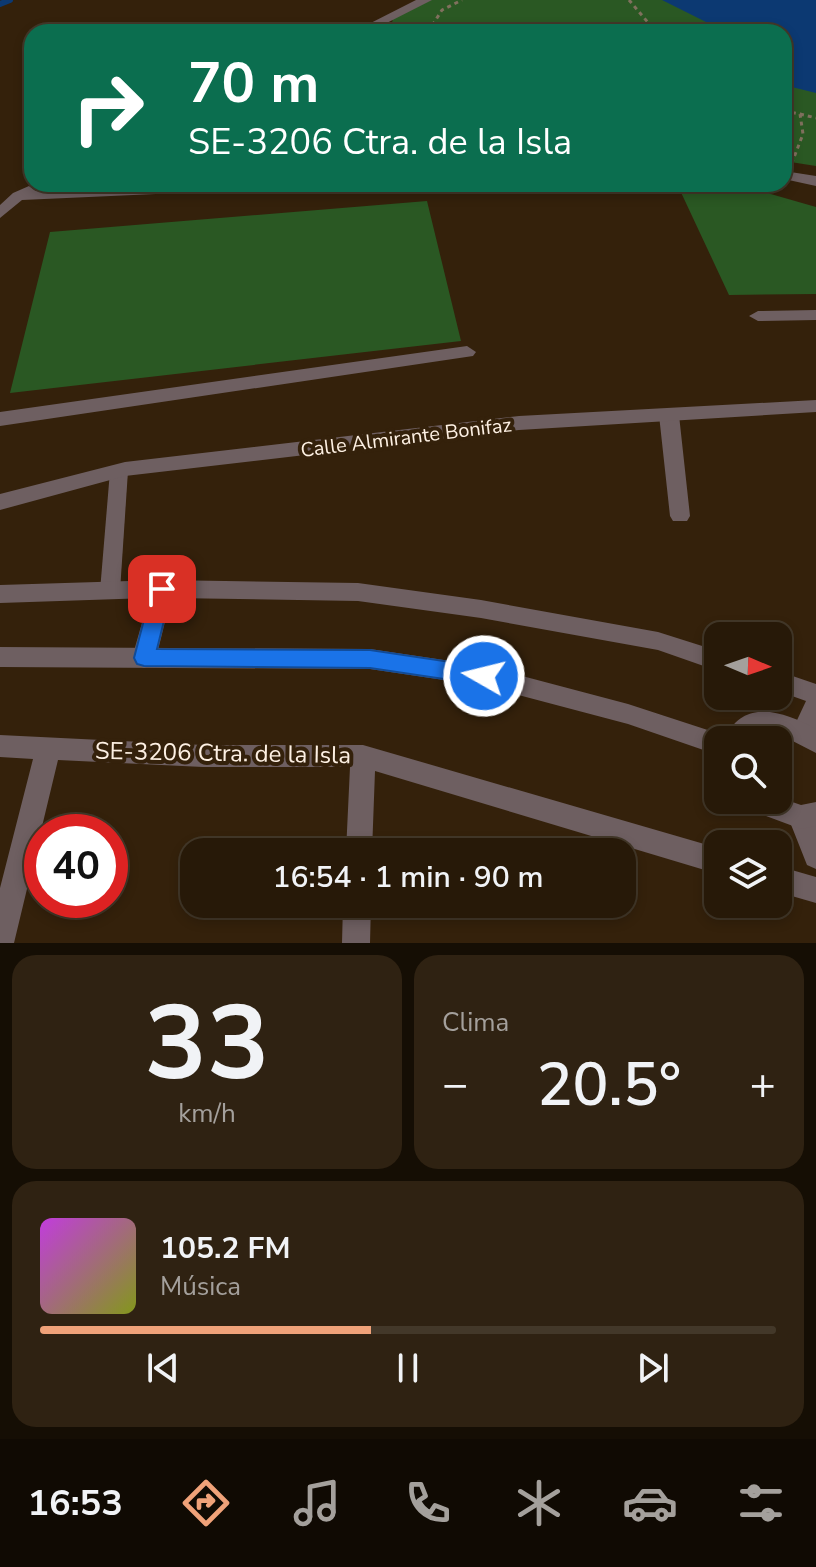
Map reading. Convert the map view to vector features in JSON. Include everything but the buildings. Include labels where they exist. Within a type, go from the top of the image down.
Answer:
[{"type":"street","points":[[376,24],[426,0]]},
{"type":"street","points":[[792,177],[816,181]]},
{"type":"street","points":[[0,213],[26,192]]},
{"type":"street","points":[[18,196],[102,192]]},
{"type":"street","points":[[758,316],[816,315]]},
{"type":"street","points":[[0,419],[467,352]]},
{"type":"street","name":"Calle Almirante Bonifaz","points":[[0,502],[119,471],[519,423],[816,406]]},
{"type":"street","points":[[669,415],[680,516]]},
{"type":"street","points":[[110,591],[119,471]]},
{"type":"street","points":[[144,658],[162,589]]},
{"type":"street","points":[[0,594],[162,589],[358,592],[481,609],[658,641],[704,656]]},
{"type":"street","points":[[0,657],[370,659],[470,674],[628,714],[704,739]]},
{"type":"street","points":[[792,686],[816,694]]},
{"type":"street","points":[[792,728],[810,737],[816,705]]},
{"type":"street","points":[[749,726],[757,721],[788,726]]},
{"type":"street","name":"SE-3206 Ctra. de la Isla","points":[[0,746],[203,756],[363,756],[704,857]]},
{"type":"street","points":[[0,943],[48,748]]},
{"type":"street","points":[[360,838],[363,756]]},
{"type":"street","points":[[808,815],[816,856]]},
{"type":"street","points":[[792,883],[816,890]]},
{"type":"street","points":[[356,943],[357,918]]},
{"type":"path","points":[[433,24],[442,10],[462,0]]},
{"type":"path","points":[[629,0],[649,24]]},
{"type":"path","points":[[792,112],[816,118]]},
{"type":"path","points":[[792,165],[803,134],[800,114]]},
{"type":"green space","points":[[426,0],[816,0],[816,166],[792,162],[792,24],[392,24],[393,16]]},
{"type":"green space","points":[[681,192],[764,192],[816,207],[816,294],[729,295]]},
{"type":"green space","points":[[427,201],[461,341],[10,393],[50,232]]},
{"type":"water","points":[[662,0],[816,0],[816,93],[792,87],[792,24],[710,24]]},
{"type":"waterway","points":[[0,4],[10,0]]},
{"type":"route","points":[[162,589],[144,658],[370,659],[484,676]]}]
